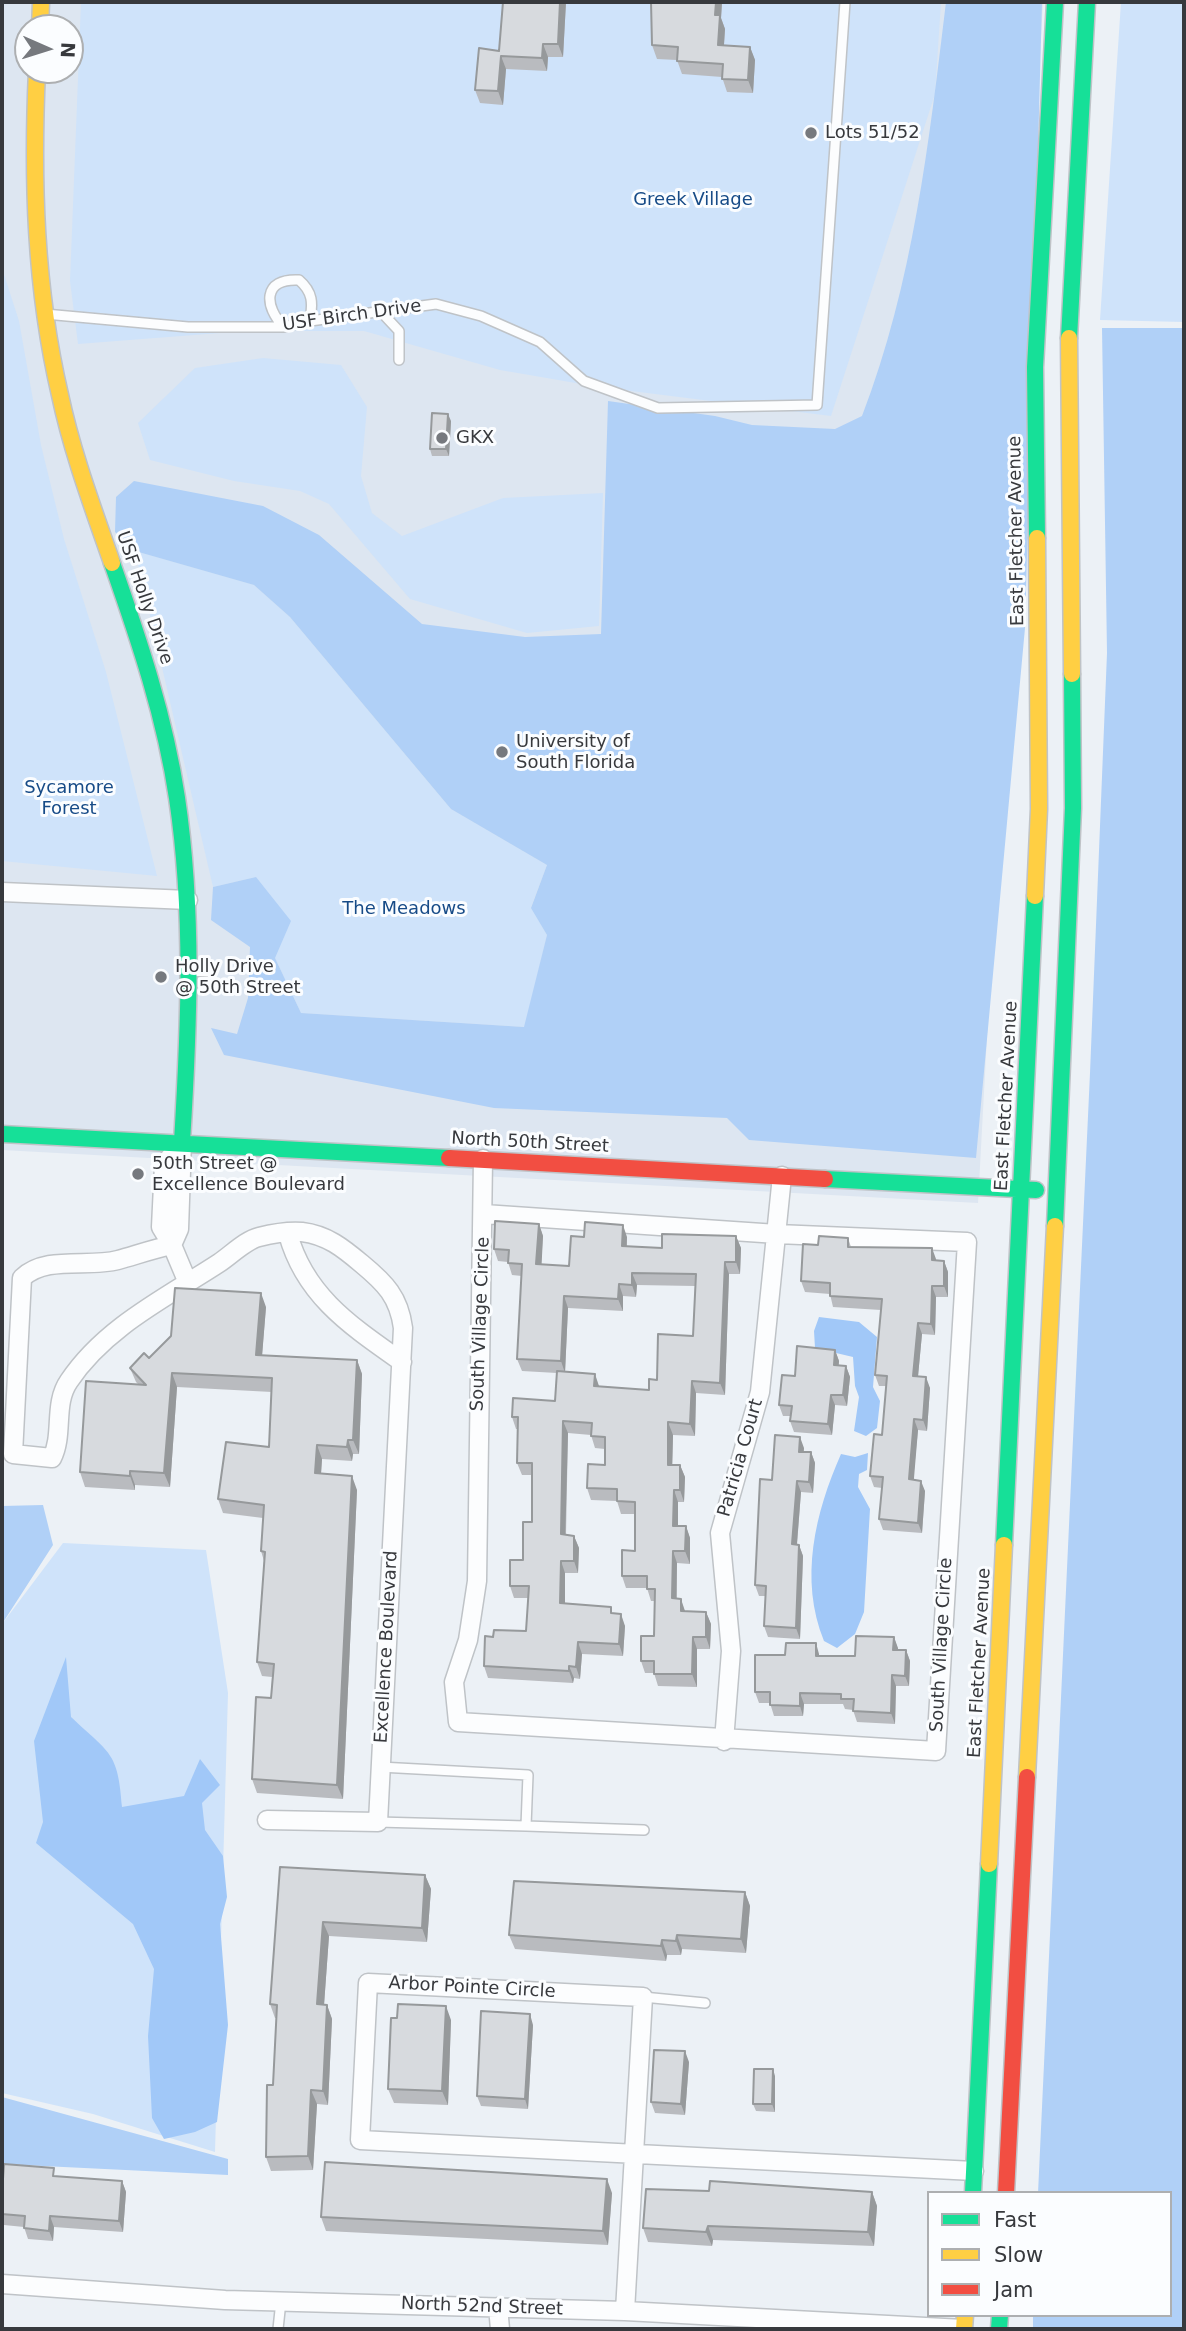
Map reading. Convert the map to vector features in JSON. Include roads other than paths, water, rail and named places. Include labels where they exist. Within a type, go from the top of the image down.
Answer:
[{"type":"main road","name":"East Fletcher Avenue","points":[[973,2191],[1040,809],[1035,367],[1055,2]]},
{"type":"main road","points":[[1006,2191],[1057,1191],[1073,808],[1069,320],[1087,2]]},
{"type":"main road","name":"USF Holly Drive","points":[[37,84],[34,227],[45,314],[60,397],[97,523],[155,689],[182,826],[188,900],[189,971],[182,1142]]},
{"type":"main road","name":"North 50th Street","points":[[2,1134],[1057,1191]]},
{"type":"street","points":[[2,892],[188,900]]},
{"type":"street","points":[[182,1142],[164,1165],[161,1227],[188,1283]]},
{"type":"street","name":"South Village Circle","points":[[483,1159],[485,1214],[477,1581],[468,1640],[454,1682],[458,1722],[724,1741],[936,1751],[967,1242],[777,1234],[485,1214]]},
{"type":"street","name":"Patricia Court","points":[[724,1741],[732,1651],[720,1533],[760,1392],[782,1176]]},
{"type":"street","name":"Excellence Boulevard","points":[[172,1245],[118,1260],[33,1268],[23,1278],[13,1454],[52,1458],[56,1449],[61,1399],[68,1382],[90,1356],[127,1322],[257,1237],[301,1232],[335,1241],[388,1285],[400,1309],[403,1328],[377,1822]]},
{"type":"street","points":[[288,1234],[296,1262],[315,1291],[348,1324],[402,1362]]},
{"type":"street","points":[[267,1820],[377,1822]]},
{"type":"street","name":"Arbor Pointe Circle","points":[[643,1997],[368,1983],[360,2140],[974,2171]]},
{"type":"street","points":[[625,2311],[643,1997]]},
{"type":"street","name":"North 52nd Street","points":[[2,2284],[281,2301],[625,2311],[730,2323],[964,2329]]},
{"type":"street","points":[[498,2307],[500,2329]]},
{"type":"lane","name":"USF Birch Drive","points":[[45,314],[188,327],[284,327],[374,311],[436,304],[481,316],[540,342],[584,381],[658,408],[817,405],[845,2]]},
{"type":"lane","points":[[284,327],[271,314],[270,300],[273,288],[281,281],[299,280],[307,286],[313,302],[310,321]]},
{"type":"lane","points":[[374,311],[384,315],[399,331],[399,360]]},
{"type":"lane","points":[[189,971],[208,972]]},
{"type":"lane","points":[[380,1766],[528,1774],[526,1826]]},
{"type":"lane","points":[[377,1822],[644,1830]]},
{"type":"lane","points":[[643,1997],[705,2003]]},
{"type":"lane","points":[[278,2329],[281,2301]]},
{"type":"place","name":"Lots 51/52","points":[[811,133]]},
{"type":"place","name":"GKX","points":[[442,438]]},
{"type":"place","name":"University of South Florida","points":[[502,752]]},
{"type":"place","name":"Holly Drive @ 50th Street","points":[[161,977]]},
{"type":"place","name":"50th Street @ Excellence Boulevard","points":[[138,1174]]},
{"type":"park label","name":"Greek Village","points":[[693,200]]},
{"type":"park label","name":"Sycamore Forest","points":[[69,798]]},
{"type":"park label","name":"The Meadows","points":[[404,909]]}]
